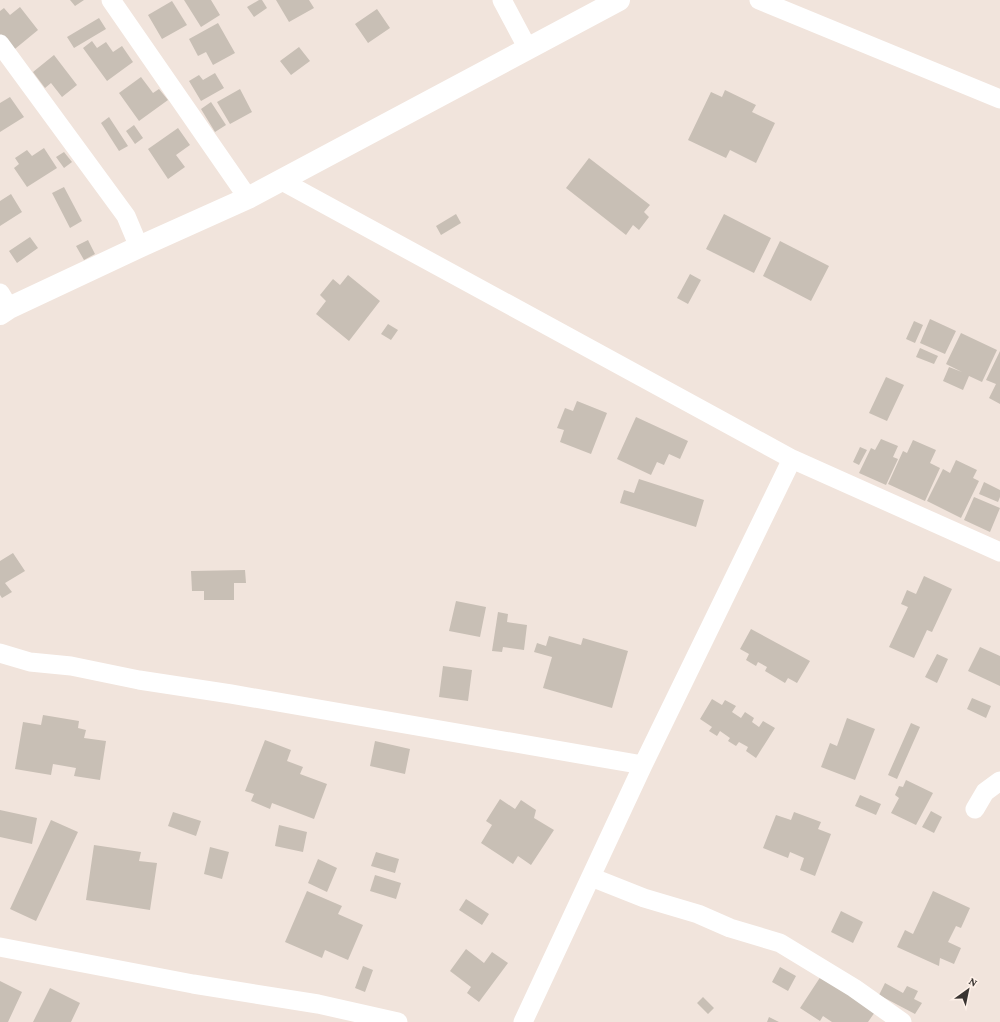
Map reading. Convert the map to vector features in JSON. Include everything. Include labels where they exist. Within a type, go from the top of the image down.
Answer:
[{"type":"street","points":[[111,0],[248,198]]},
{"type":"street","points":[[502,0],[528,49]]},
{"type":"street","points":[[3,305],[139,248],[248,198],[619,0]]},
{"type":"street","points":[[759,0],[1000,99]]},
{"type":"street","points":[[0,44],[126,216],[139,248]]},
{"type":"street","points":[[282,181],[792,459],[1000,552]]},
{"type":"street","points":[[523,1022],[643,766],[792,459]]},
{"type":"street","points":[[0,653],[30,662],[71,666],[139,680],[643,766]]},
{"type":"street","points":[[976,809],[985,792],[1000,781]]},
{"type":"street","points":[[591,877],[644,898],[698,914],[730,928],[780,943],[854,988],[902,1022]]},
{"type":"street","points":[[0,948],[193,984],[318,1004],[398,1022]]},
{"type":"building","points":[[70,0],[84,0],[75,6]]},
{"type":"building","points":[[184,0],[211,0],[220,15],[201,27]]},
{"type":"building","points":[[259,0],[262,0],[267,8],[254,17],[247,7]]},
{"type":"building","points":[[276,0],[309,0],[314,8],[289,22]]},
{"type":"building","points":[[172,1],[187,25],[162,39],[148,15]]},
{"type":"building","points":[[20,7],[38,30],[10,53],[0,41],[0,11],[4,8],[10,15]]},
{"type":"building","points":[[377,9],[390,28],[368,43],[355,24]]},
{"type":"building","points":[[99,18],[106,29],[74,48],[67,37]]},
{"type":"building","points":[[218,23],[235,53],[213,65],[206,52],[198,56],[189,39]]},
{"type":"building","points":[[92,41],[97,48],[106,42],[113,52],[122,46],[133,62],[107,81],[83,48]]},
{"type":"building","points":[[299,47],[310,61],[291,75],[280,61]]},
{"type":"building","points":[[54,55],[77,85],[62,97],[51,83],[45,88],[33,72]]},
{"type":"building","points":[[215,73],[224,88],[201,101],[189,81],[199,75],[203,80]]},
{"type":"building","points":[[141,77],[153,93],[159,89],[168,100],[139,121],[119,93]]},
{"type":"building","points":[[240,89],[252,112],[230,124],[217,102]]},
{"type":"building","points":[[725,90],[756,105],[752,112],[775,123],[756,163],[730,150],[726,158],[688,140],[711,92],[722,97]]},
{"type":"building","points":[[10,97],[24,117],[0,132],[0,103]]},
{"type":"building","points":[[211,102],[226,125],[215,132],[201,109]]},
{"type":"building","points":[[109,117],[128,146],[119,151],[101,123]]},
{"type":"building","points":[[134,125],[143,138],[135,144],[126,131]]},
{"type":"building","points":[[178,128],[190,145],[176,155],[185,167],[168,179],[148,149]]},
{"type":"building","points":[[44,148],[57,168],[27,187],[14,168],[19,164],[15,158],[27,150],[32,156]]},
{"type":"building","points":[[64,152],[72,162],[64,168],[56,157]]},
{"type":"building","points":[[589,158],[650,205],[644,212],[649,217],[639,230],[633,225],[626,235],[566,188]]},
{"type":"building","points":[[64,187],[82,221],[70,228],[52,193]]},
{"type":"building","points":[[11,194],[22,212],[0,226],[0,201]]},
{"type":"building","points":[[456,214],[461,223],[441,235],[436,226]]},
{"type":"building","points":[[724,214],[771,238],[754,273],[706,249]]},
{"type":"building","points":[[30,237],[38,248],[17,263],[9,251]]},
{"type":"building","points":[[88,240],[95,254],[84,260],[76,246]]},
{"type":"building","points":[[780,241],[829,266],[811,301],[763,276]]},
{"type":"building","points":[[690,274],[701,280],[688,304],[677,298]]},
{"type":"building","points":[[348,275],[380,301],[349,341],[316,314],[326,301],[320,295],[333,279],[340,285]]},
{"type":"building","points":[[930,319],[956,331],[945,354],[920,343]]},
{"type":"building","points":[[914,321],[923,325],[915,343],[906,339]]},
{"type":"building","points":[[388,324],[398,330],[391,340],[381,334]]},
{"type":"building","points":[[961,333],[997,350],[982,382],[969,376],[963,390],[943,381],[949,367],[962,372],[946,364]]},
{"type":"building","points":[[920,348],[938,356],[934,364],[916,357]]},
{"type":"building","points":[[1000,351],[1000,404],[989,398],[996,384],[986,380]]},
{"type":"building","points":[[886,377],[904,385],[887,421],[869,413]]},
{"type":"building","points":[[577,401],[607,413],[591,454],[560,442],[564,430],[557,428],[565,408],[573,411]]},
{"type":"building","points":[[636,417],[688,441],[680,459],[669,454],[664,465],[657,462],[651,475],[617,459]]},
{"type":"building","points":[[881,439],[898,446],[893,457],[898,459],[886,485],[859,473],[871,448],[875,450]]},
{"type":"building","points":[[913,440],[936,450],[930,463],[940,468],[925,501],[888,484],[903,451],[907,453]]},
{"type":"building","points":[[860,447],[867,450],[859,465],[853,462]]},
{"type":"building","points":[[956,460],[977,470],[973,478],[979,481],[961,518],[927,501],[943,469],[950,473]]},
{"type":"building","points":[[639,479],[704,500],[696,527],[620,503],[624,490],[634,493]]},
{"type":"building","points":[[984,482],[1000,490],[998,502],[979,494]]},
{"type":"building","points":[[974,497],[1000,508],[990,532],[964,520]]},
{"type":"building","points":[[13,553],[25,571],[5,583],[12,592],[2,598],[0,595],[0,561]]},
{"type":"building","points":[[245,570],[246,583],[234,583],[234,600],[204,600],[204,591],[192,591],[191,571]]},
{"type":"building","points":[[924,576],[952,589],[932,632],[927,630],[914,658],[889,647],[908,607],[901,604],[907,590],[916,594]]},
{"type":"building","points":[[456,601],[486,607],[480,637],[449,631]]},
{"type":"building","points":[[498,612],[508,614],[507,622],[527,625],[524,650],[503,647],[502,652],[492,651]]},
{"type":"building","points":[[751,629],[810,661],[797,683],[788,678],[785,683],[765,671],[767,667],[758,662],[756,666],[746,660],[749,654],[740,649]]},
{"type":"building","points":[[549,636],[581,645],[583,638],[628,651],[612,708],[543,688],[552,657],[534,652],[537,643],[546,646]]},
{"type":"building","points":[[980,647],[1000,656],[1000,686],[968,671]]},
{"type":"building","points":[[937,654],[948,659],[937,683],[925,677]]},
{"type":"building","points":[[443,666],[472,670],[468,701],[439,697]]},
{"type":"building","points":[[972,698],[991,706],[986,718],[967,709]]},
{"type":"building","points":[[712,699],[722,705],[725,700],[736,706],[732,712],[741,718],[745,712],[754,718],[752,722],[759,727],[763,721],[775,728],[756,758],[746,751],[748,747],[739,742],[736,746],[728,741],[730,738],[720,731],[717,736],[709,731],[712,727],[700,719]]},
{"type":"building","points":[[43,715],[79,721],[78,728],[86,730],[84,738],[106,741],[100,780],[74,776],[76,768],[53,764],[51,775],[15,769],[23,722],[41,725]]},
{"type":"building","points":[[847,718],[875,729],[855,780],[821,767],[830,743],[837,746]]},
{"type":"building","points":[[911,723],[920,727],[897,779],[888,775]]},
{"type":"building","points":[[265,740],[291,750],[287,761],[303,767],[300,774],[327,784],[314,819],[272,803],[270,809],[251,801],[254,794],[245,791]]},
{"type":"building","points":[[375,741],[410,749],[405,774],[370,766]]},
{"type":"building","points":[[906,780],[933,793],[916,825],[891,813],[899,798],[895,795],[899,786],[903,787]]},
{"type":"building","points":[[860,795],[881,804],[876,815],[855,806]]},
{"type":"building","points":[[500,799],[515,809],[521,800],[536,810],[534,818],[554,830],[531,865],[518,856],[513,864],[481,843],[492,825],[486,821]]},
{"type":"building","points":[[0,810],[37,818],[32,844],[0,837]]},
{"type":"building","points":[[931,811],[942,817],[934,833],[922,827]]},
{"type":"building","points":[[173,812],[201,821],[196,836],[168,826]]},
{"type":"building","points":[[794,812],[821,822],[818,829],[831,834],[815,876],[800,870],[804,858],[790,852],[788,858],[763,848],[776,815],[791,820]]},
{"type":"building","points":[[51,820],[78,832],[36,921],[10,909]]},
{"type":"building","points":[[279,825],[307,832],[303,852],[275,846]]},
{"type":"building","points":[[94,845],[141,852],[139,861],[157,863],[150,910],[86,900]]},
{"type":"building","points":[[210,847],[229,852],[222,879],[204,874]]},
{"type":"building","points":[[376,852],[399,859],[395,873],[371,866]]},
{"type":"building","points":[[318,859],[337,868],[327,892],[308,883]]},
{"type":"building","points":[[375,875],[401,883],[396,899],[370,891]]},
{"type":"building","points":[[307,891],[342,906],[338,914],[363,925],[348,960],[325,950],[322,958],[285,942]]},
{"type":"building","points":[[933,891],[970,908],[961,928],[956,926],[948,942],[961,948],[954,964],[940,958],[939,966],[897,947],[905,930],[913,934]]},
{"type":"building","points":[[466,899],[489,914],[482,925],[459,910]]},
{"type":"building","points":[[841,911],[863,922],[853,943],[831,932]]},
{"type":"building","points":[[466,949],[484,963],[492,952],[508,963],[479,1002],[467,993],[471,987],[450,971]]},
{"type":"building","points":[[363,966],[373,970],[365,992],[355,988]]},
{"type":"building","points":[[780,967],[796,976],[788,991],[772,982]]},
{"type":"building","points":[[821,976],[875,1012],[868,1022],[832,1022],[823,1016],[820,1021],[800,1008]]},
{"type":"building","points":[[0,981],[22,992],[8,1022],[0,1022]]},
{"type":"building","points":[[885,983],[903,993],[907,986],[918,991],[914,999],[922,1003],[915,1014],[879,995]]},
{"type":"building","points":[[50,988],[80,1003],[71,1022],[33,1022]]},
{"type":"building","points":[[703,997],[714,1008],[708,1014],[697,1003]]},
{"type":"building","points":[[769,1017],[779,1022],[767,1022]]}]
